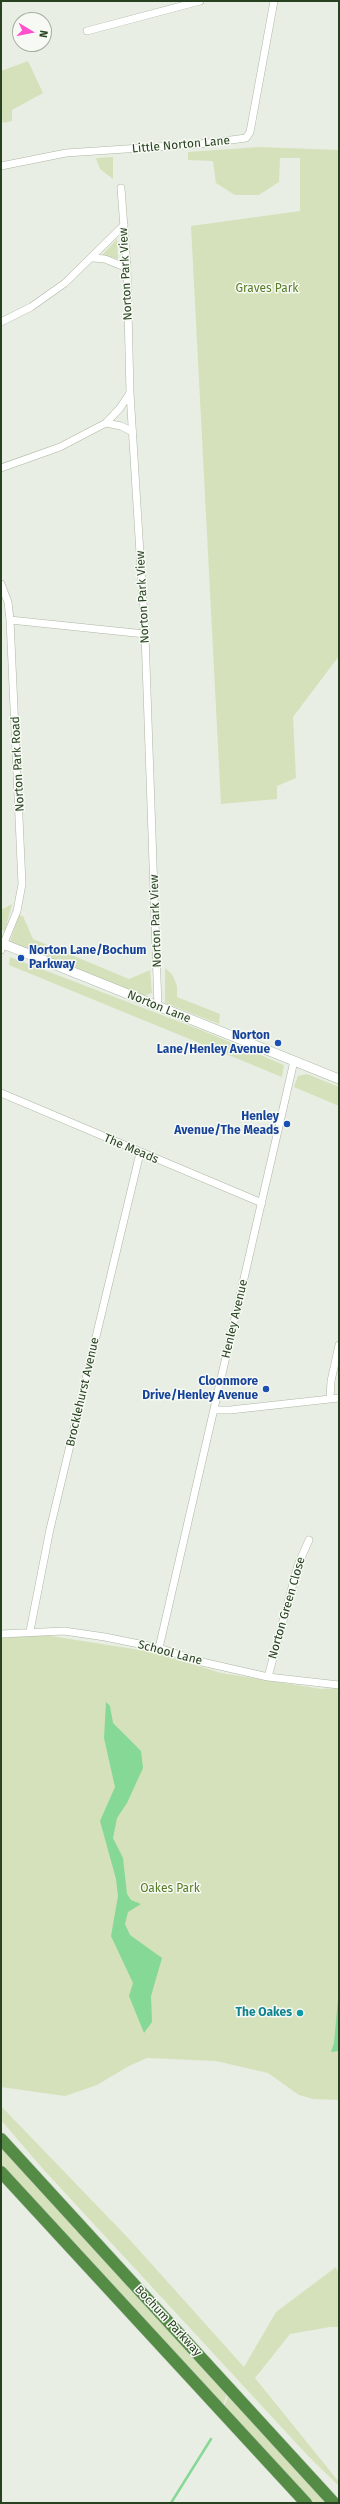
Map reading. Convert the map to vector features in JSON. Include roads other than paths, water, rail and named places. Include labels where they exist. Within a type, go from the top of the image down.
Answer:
[{"type":"highway","name":"Bochum Parkway","points":[[1,2139],[334,2503]]},
{"type":"highway","name":"Bochum Parkway","points":[[1,2172],[306,2503]]},
{"type":"street","points":[[87,30],[200,1]]},
{"type":"street","name":"Little Norton Lane","points":[[1,166],[66,153],[200,144],[246,138],[250,132],[274,1]]},
{"type":"street","name":"Norton Park View","points":[[121,188],[127,268],[132,432],[145,634],[158,1007]]},
{"type":"street","points":[[1,322],[46,297],[93,258],[124,225]]},
{"type":"street","points":[[93,258],[105,259],[127,268]]},
{"type":"street","points":[[1,468],[60,447],[106,423],[120,408],[130,393]]},
{"type":"street","points":[[106,423],[121,426],[132,432]]},
{"type":"street","name":"Norton Park Road","points":[[1,584],[8,602],[10,620],[22,884],[17,911],[2,945]]},
{"type":"street","points":[[10,620],[145,634]]},
{"type":"street","name":"Norton Lane","points":[[2,945],[339,1079]]},
{"type":"street","name":"Henley Avenue","points":[[159,1648],[294,1061]]},
{"type":"street","name":"The Meads","points":[[1,1093],[140,1153],[262,1203]]},
{"type":"street","name":"Brocklehurst Avenue","points":[[30,1631],[50,1529],[140,1153]]},
{"type":"street","points":[[330,1399],[331,1381],[339,1345]]},
{"type":"street","points":[[214,1410],[230,1410],[339,1398]]},
{"type":"street","name":"Norton Green Close","points":[[268,1677],[298,1565],[309,1540]]},
{"type":"street","name":"School Lane","points":[[1,1634],[30,1631],[64,1631],[159,1648],[202,1662],[268,1677],[339,1685]]},
{"type":"waterway","points":[[171,2503],[211,2439]]},
{"type":"place","name":"Norton Lane/Bochum Parkway","points":[[21,958]]},
{"type":"place","name":"Norton Lane/Henley Avenue","points":[[278,1043]]},
{"type":"place","name":"Henley Avenue/The Meads","points":[[287,1124]]},
{"type":"place","name":"Cloonmore Drive/Henley Avenue","points":[[266,1389]]},
{"type":"place","name":"The Oakes","points":[[300,2013]]},
{"type":"park label","name":"Graves Park","points":[[267,289]]},
{"type":"park label","name":"Oakes Park","points":[[170,1889]]}]
